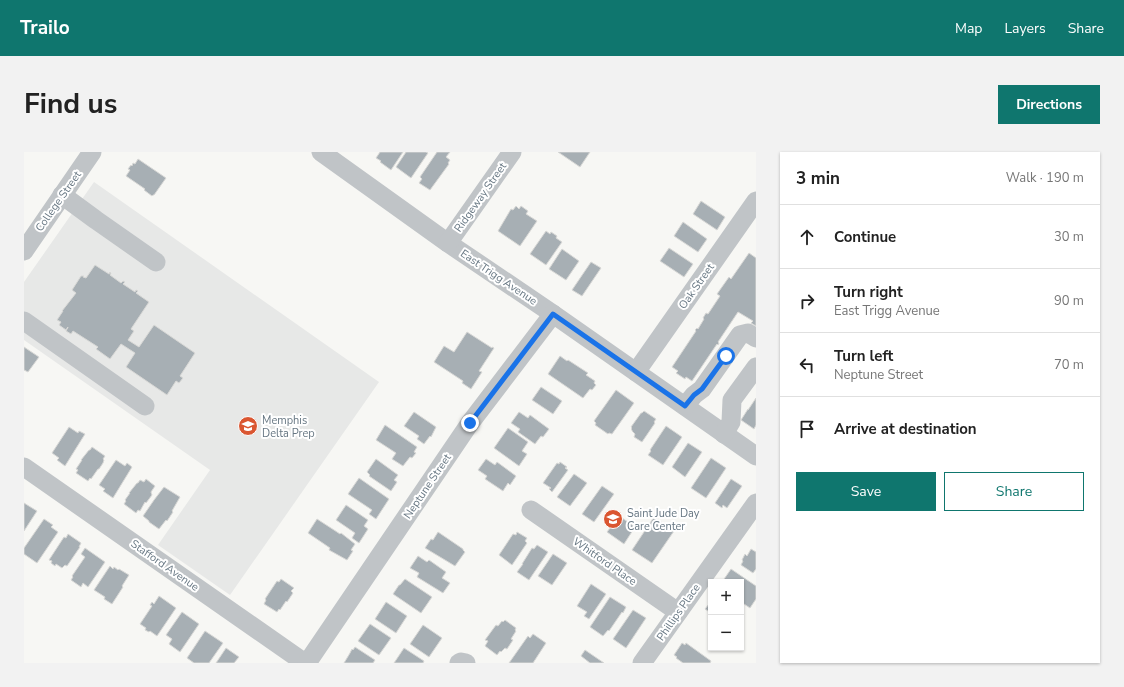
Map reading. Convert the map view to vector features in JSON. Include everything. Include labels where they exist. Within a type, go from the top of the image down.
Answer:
[{"type":"street","name":"College Street","points":[[24,251],[92,152]]},
{"type":"street","name":"East Trigg Avenue","points":[[321,152],[448,243],[553,314],[756,456]]},
{"type":"street","name":"Ridgeway Street","points":[[448,243],[512,152]]},
{"type":"street","points":[[62,195],[156,262]]},
{"type":"street","name":"Oak Street","points":[[636,372],[756,200]]},
{"type":"street","name":"Neptune Street","points":[[306,663],[470,423],[553,314]]},
{"type":"street","points":[[24,321],[145,406]]},
{"type":"street","points":[[685,406],[694,395],[702,389],[740,335],[748,333],[756,338]]},
{"type":"street","points":[[724,434],[732,422],[732,400],[756,367]]},
{"type":"street","name":"Stafford Avenue","points":[[24,467],[306,663]]},
{"type":"street","name":"Phillips Place","points":[[642,663],[756,503]]},
{"type":"street","name":"Whitford Place","points":[[531,510],[678,612]]},
{"type":"street","points":[[459,663],[466,663]]},
{"type":"shaded area","name":"Memphis Delta Prep","points":[[94,182],[379,382],[230,595],[158,545],[210,470],[24,340],[24,282]]},
{"type":"building","points":[[380,152],[403,152],[391,170],[376,158]]},
{"type":"building","points":[[406,152],[428,153],[411,178],[396,167]]},
{"type":"building","points":[[437,152],[450,152],[446,157],[450,160],[448,163],[449,164],[430,190],[419,183],[422,179],[420,177]]},
{"type":"building","points":[[558,152],[590,152],[580,167]]},
{"type":"building","points":[[138,159],[166,178],[152,196],[144,190],[145,189],[126,176],[130,170],[128,169],[133,163],[135,164]]},
{"type":"building","points":[[701,201],[725,217],[717,230],[693,214]]},
{"type":"building","points":[[516,206],[519,209],[521,206],[528,211],[526,214],[537,221],[520,246],[498,231],[511,209],[513,210]]},
{"type":"building","points":[[683,222],[707,239],[698,252],[674,236]]},
{"type":"building","points":[[546,231],[557,236],[556,238],[562,242],[546,265],[530,254]]},
{"type":"building","points":[[669,248],[693,264],[684,277],[660,261]]},
{"type":"building","points":[[562,249],[579,261],[566,280],[549,269]]},
{"type":"building","points":[[749,253],[756,258],[756,326],[751,323],[753,321],[738,312],[718,342],[718,345],[717,344],[692,381],[686,377],[685,379],[676,373],[678,371],[672,367],[696,331],[695,330],[697,328],[698,329],[706,313],[708,314],[720,296],[717,294],[729,277],[731,279]]},
{"type":"building","points":[[591,262],[601,268],[582,296],[572,290]]},
{"type":"building","points":[[95,265],[109,274],[110,272],[110,275],[121,283],[123,281],[125,282],[123,284],[135,292],[136,290],[138,291],[136,293],[149,302],[131,329],[134,331],[128,340],[139,347],[154,325],[195,353],[180,376],[183,378],[179,383],[176,381],[167,395],[126,367],[135,353],[121,344],[110,359],[96,349],[98,347],[73,331],[71,334],[66,331],[68,327],[66,330],[59,325],[61,322],[57,320],[76,293],[72,290],[81,276],[86,278]]},
{"type":"building","points":[[467,332],[494,348],[479,371],[482,372],[471,389],[462,383],[463,381],[434,362],[444,346],[454,352]]},
{"type":"building","points":[[24,347],[39,357],[28,372],[24,370]]},
{"type":"building","points":[[560,356],[588,373],[586,375],[595,381],[594,383],[596,385],[592,390],[590,389],[583,398],[548,374]]},
{"type":"building","points":[[541,387],[562,401],[553,414],[532,400]]},
{"type":"building","points":[[616,390],[634,403],[612,434],[608,434],[595,425],[596,423],[594,421]]},
{"type":"building","points":[[756,398],[756,425],[754,429],[741,420]]},
{"type":"building","points":[[644,411],[656,419],[654,422],[655,423],[642,442],[634,437],[635,434],[631,427]]},
{"type":"building","points":[[414,412],[436,427],[431,437],[430,436],[424,444],[417,439],[419,436],[404,426]]},
{"type":"building","points":[[519,412],[528,418],[530,415],[549,429],[535,444],[518,432],[520,429],[511,423]]},
{"type":"building","points":[[385,425],[417,447],[414,452],[416,453],[412,458],[410,457],[403,466],[392,459],[396,453],[376,440]]},
{"type":"building","points":[[666,426],[682,437],[663,465],[648,455]]},
{"type":"building","points":[[69,427],[78,433],[79,431],[85,434],[65,466],[57,460],[59,458],[52,453]]},
{"type":"building","points":[[508,428],[528,442],[522,451],[527,454],[519,466],[494,448]]},
{"type":"building","points":[[688,443],[702,452],[685,477],[672,467]]},
{"type":"building","points":[[92,447],[105,456],[99,469],[88,481],[76,473],[78,470],[76,469],[81,460]]},
{"type":"building","points":[[711,458],[726,468],[706,498],[691,488]]},
{"type":"building","points":[[376,459],[398,475],[394,480],[397,482],[391,491],[369,476],[370,475],[367,472]]},
{"type":"building","points":[[486,459],[495,465],[497,462],[516,476],[510,485],[508,483],[503,491],[485,479],[487,476],[478,470]]},
{"type":"building","points":[[116,460],[125,466],[127,463],[132,467],[113,498],[103,491],[105,489],[99,485]]},
{"type":"building","points":[[560,462],[567,467],[565,468],[568,470],[552,492],[549,489],[551,488],[543,483],[557,463],[559,464]]},
{"type":"building","points":[[574,474],[587,483],[570,506],[557,497]]},
{"type":"building","points":[[359,478],[389,499],[376,519],[369,514],[372,510],[348,494]]},
{"type":"building","points":[[146,479],[155,486],[151,492],[152,495],[146,503],[145,502],[140,511],[138,510],[136,513],[124,504],[126,501],[125,500],[140,480],[144,482]]},
{"type":"building","points":[[731,479],[742,486],[727,508],[723,505],[722,508],[715,503]]},
{"type":"building","points":[[602,486],[614,494],[594,522],[582,514]]},
{"type":"building","points":[[164,487],[180,497],[172,511],[173,512],[159,529],[143,516]]},
{"type":"building","points":[[24,503],[37,511],[24,531]]},
{"type":"building","points":[[346,505],[368,520],[364,526],[368,529],[359,543],[352,538],[355,533],[336,520]]},
{"type":"building","points":[[615,513],[635,527],[624,544],[607,532],[613,524],[609,521]]},
{"type":"building","points":[[654,517],[674,531],[652,563],[632,550]]},
{"type":"building","points":[[44,519],[53,525],[51,527],[58,532],[37,563],[24,554],[24,548]]},
{"type":"building","points":[[317,519],[340,534],[341,533],[355,544],[351,550],[353,551],[347,560],[329,550],[330,548],[308,533]]},
{"type":"building","points":[[438,532],[463,549],[465,552],[455,566],[425,548]]},
{"type":"building","points":[[517,532],[527,538],[525,541],[527,543],[512,565],[499,555],[513,534],[516,535]]},
{"type":"building","points":[[68,534],[81,543],[80,547],[67,566],[65,565],[62,568],[56,564],[55,566],[51,563],[52,561],[49,560],[64,537],[66,538]]},
{"type":"building","points":[[537,545],[548,552],[529,580],[517,572],[532,548],[534,549]]},
{"type":"building","points":[[85,548],[105,562],[88,587],[83,583],[81,587],[71,580],[73,577],[72,576],[85,557],[81,554]]},
{"type":"building","points":[[751,549],[756,552],[756,569],[753,573],[741,565],[745,554],[747,556]]},
{"type":"building","points":[[553,554],[567,563],[552,585],[538,576]]},
{"type":"building","points":[[418,556],[427,562],[429,560],[446,572],[442,578],[450,583],[443,593],[417,577],[419,573],[410,568]]},
{"type":"building","points":[[110,566],[113,569],[114,567],[129,575],[112,604],[104,599],[105,597],[94,590]]},
{"type":"building","points":[[731,569],[756,586],[756,599],[750,608],[744,604],[744,579],[724,579]]},
{"type":"building","points":[[281,579],[294,588],[291,591],[293,593],[287,602],[286,601],[277,612],[264,604],[265,599],[277,581],[279,582]]},
{"type":"building","points":[[405,579],[432,597],[421,613],[393,594]]},
{"type":"building","points":[[591,584],[606,594],[589,619],[584,616],[587,612],[577,606]]},
{"type":"building","points":[[159,596],[176,608],[157,636],[150,631],[145,630],[146,628],[140,624],[152,606],[150,605],[152,602],[154,604]]},
{"type":"building","points":[[610,597],[626,607],[609,631],[608,630],[603,636],[590,627]]},
{"type":"building","points":[[386,602],[407,616],[396,633],[375,619]]},
{"type":"building","points":[[633,610],[646,618],[626,648],[613,639]]},
{"type":"building","points":[[182,612],[199,624],[180,652],[169,644],[172,639],[166,635]]},
{"type":"building","points":[[505,620],[516,628],[516,631],[511,639],[513,640],[507,649],[505,648],[501,652],[500,651],[497,655],[485,646],[488,641],[485,640],[496,625],[498,626]]},
{"type":"building","points":[[370,624],[391,638],[379,655],[358,641]]},
{"type":"building","points":[[423,625],[442,638],[429,657],[410,644]]},
{"type":"building","points":[[205,631],[223,643],[209,663],[194,663],[187,658]]},
{"type":"building","points":[[533,634],[546,643],[533,663],[509,663],[528,636],[530,638]]},
{"type":"building","points":[[682,643],[685,645],[686,643],[711,661],[710,663],[683,663],[676,658],[677,657],[674,655]]},
{"type":"building","points":[[355,647],[375,660],[373,663],[344,663],[352,649],[353,650]]},
{"type":"building","points":[[226,648],[239,657],[234,663],[216,663]]},
{"type":"building","points":[[404,648],[424,661],[423,663],[394,663]]},
{"type":"building","points":[[585,650],[604,663],[590,663],[581,656]]},
{"type":"place","name":"Memphis Delta Prep","points":[[248,426]]},
{"type":"place","name":"Saint Jude Day Care Center","points":[[613,519]]},
{"type":"route","points":[[470,423],[553,314],[685,406],[714,375],[726,356]]}]
